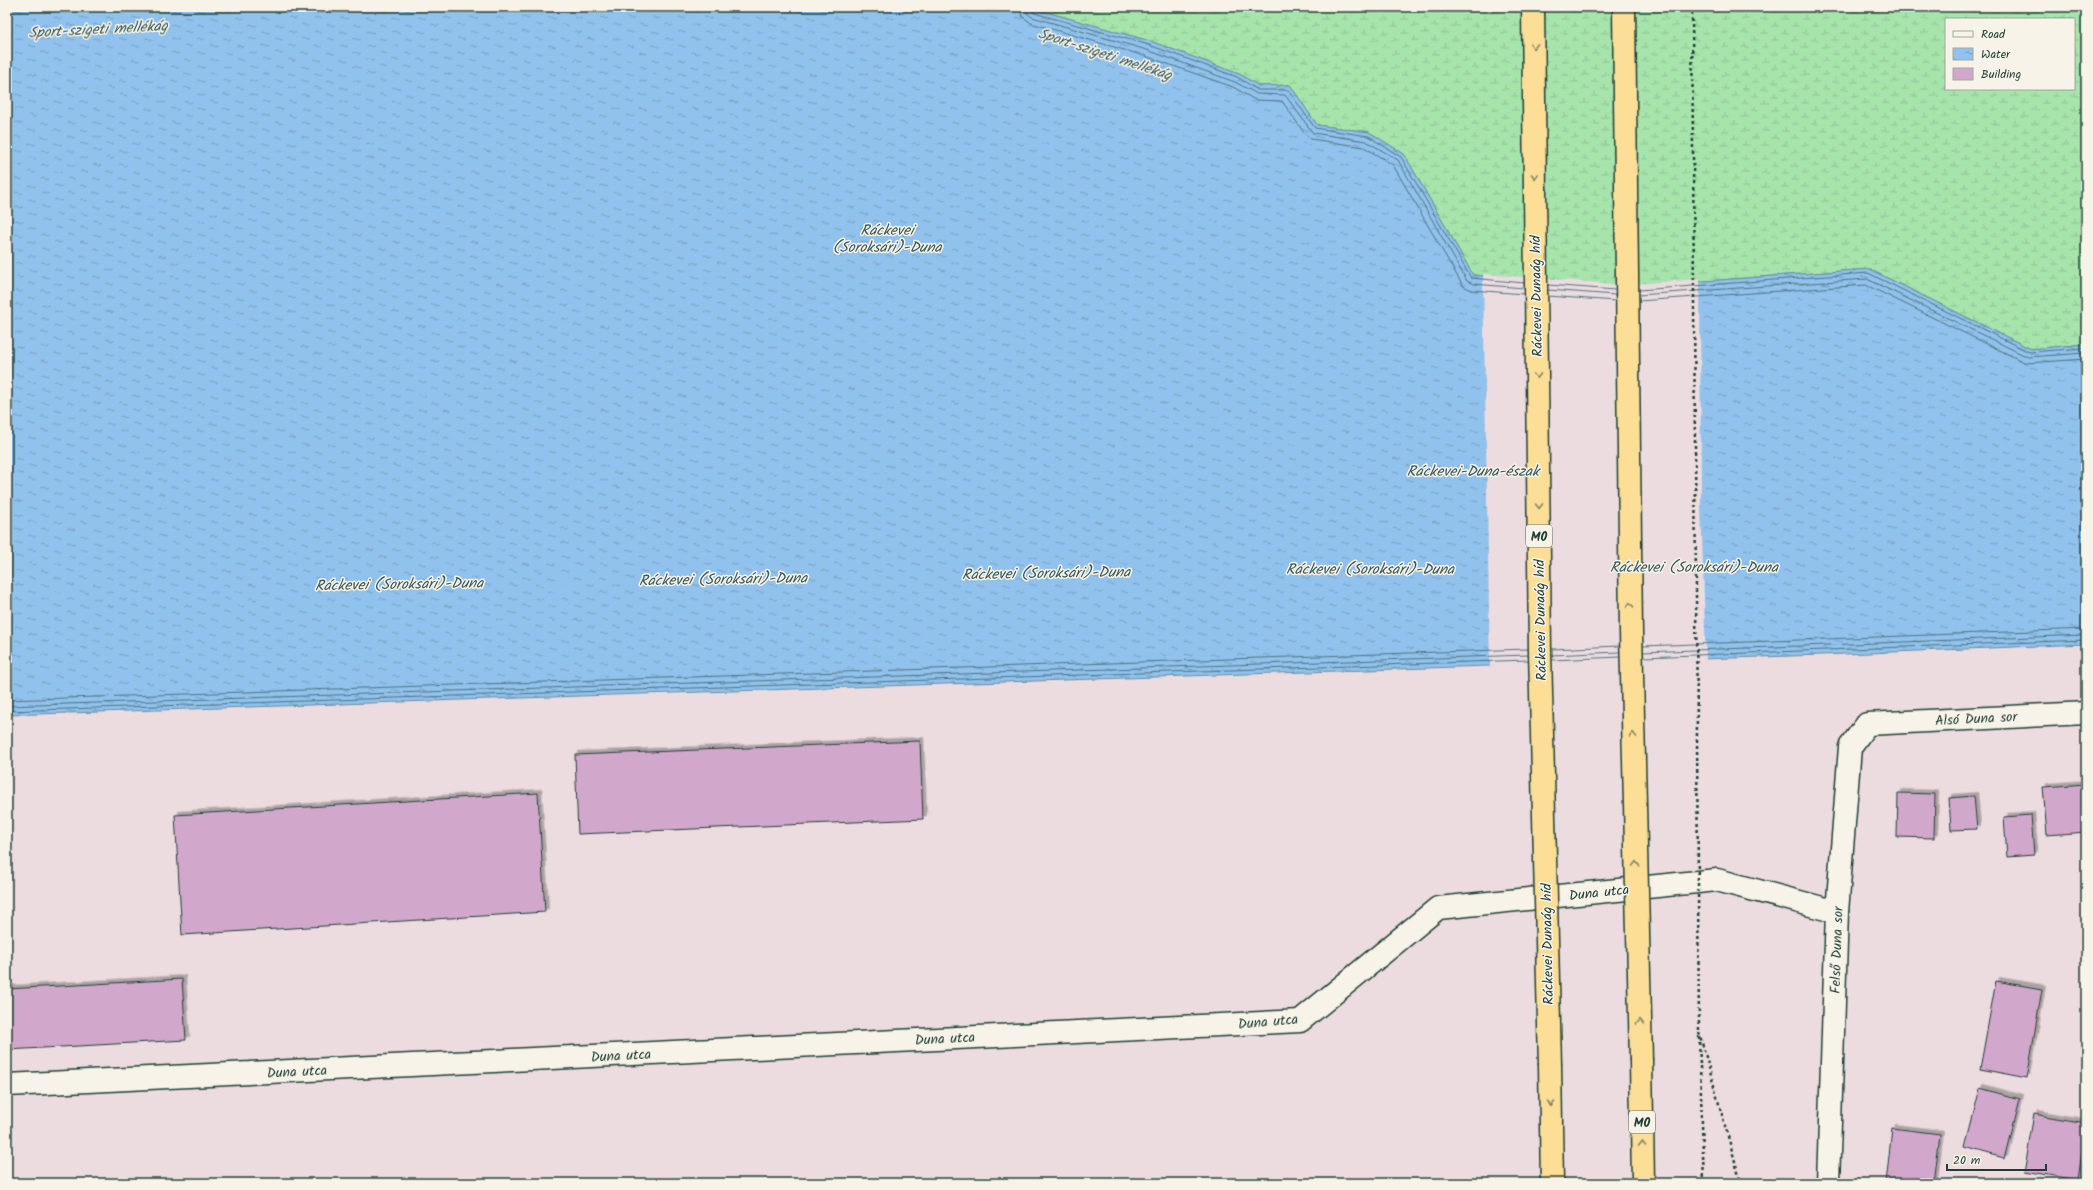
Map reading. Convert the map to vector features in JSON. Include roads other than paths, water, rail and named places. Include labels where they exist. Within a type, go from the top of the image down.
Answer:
[{"type":"highway","name":"Ráckevei Dunaág híd","points":[[1533,7],[1540,651],[1552,1183]]},
{"type":"highway","name":"M0","points":[[1624,7],[1631,632],[1643,1183]]},
{"type":"street","name":"Alsó Duna sor","points":[[1867,724],[2086,713]]},
{"type":"street","name":"Felső Duna sor","points":[[1828,1183],[1837,912],[1850,747],[1867,724]]},
{"type":"street","name":"Duna utca","points":[[7,1085],[1300,1021],[1438,908],[1717,880],[1837,912]]},
{"type":"water","name":"Ráckevei-Duna-észak","points":[[7,7],[1028,7],[1150,41],[1239,74],[1259,86],[1290,85],[1317,125],[1369,132],[1404,154],[1473,275],[1624,287],[1869,269],[2031,349],[2086,344],[2086,644],[1821,655],[7,715]]},
{"type":"water label","name":"Sport-szigeti mellékág","points":[[98,29]]},
{"type":"water label","name":"Sport-szigeti mellékág","points":[[1105,54]]},
{"type":"water label","name":"Ráckevei (Soroksári)-Duna","points":[[887,238]]},
{"type":"water label","name":"Ráckevei (Soroksári)-Duna","points":[[1694,567]]},
{"type":"water label","name":"Ráckevei (Soroksári)-Duna","points":[[1370,569]]},
{"type":"water label","name":"Ráckevei (Soroksári)-Duna","points":[[1046,573]]},
{"type":"water label","name":"Ráckevei (Soroksári)-Duna","points":[[723,579]]},
{"type":"water label","name":"Ráckevei (Soroksári)-Duna","points":[[399,584]]}]
